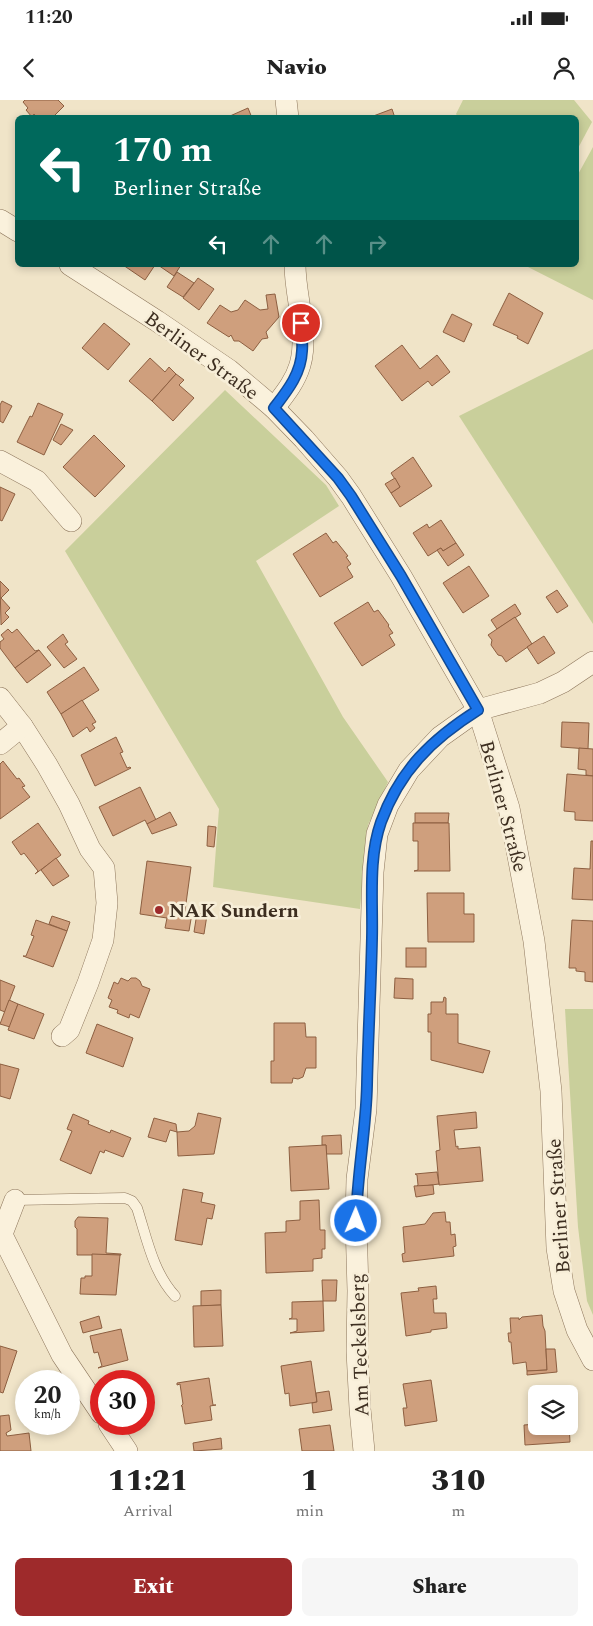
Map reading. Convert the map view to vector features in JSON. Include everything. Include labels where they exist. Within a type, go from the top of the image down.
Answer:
[{"type":"street","points":[[286,100],[288,115]]},
{"type":"street","points":[[0,220],[15,229]]},
{"type":"street","name":"Berliner Straße","points":[[73,267],[229,370],[274,408],[338,478],[401,576],[478,710],[509,808],[534,941],[551,1091],[558,1248],[564,1291],[577,1330],[593,1360]]},
{"type":"street","points":[[274,408],[290,388],[300,366],[302,351],[295,267]]},
{"type":"street","points":[[0,461],[37,481],[71,521]]},
{"type":"street","name":"Am Teckelsberg","points":[[364,1451],[357,1351],[356,1221],[357,1179],[366,1102],[374,852],[377,834],[388,805],[409,770],[440,736],[478,710],[540,693],[563,682],[593,662]]},
{"type":"street","points":[[0,698],[22,726],[60,786],[90,849],[104,868],[107,903],[103,940],[69,1030],[62,1036]]},
{"type":"street","points":[[0,744],[22,726]]},
{"type":"street","points":[[15,1200],[1,1237],[62,1355],[90,1397]]},
{"type":"street","points":[[116,1435],[127,1451]]},
{"type":"lane","points":[[15,1200],[125,1198],[132,1201],[137,1208],[158,1271],[164,1283],[175,1296]]},
{"type":"green space","points":[[463,100],[574,100],[592,122],[579,146],[579,115],[456,114]]},
{"type":"green space","points":[[593,147],[593,300],[528,267],[579,267],[579,173]]},
{"type":"green space","points":[[593,349],[593,624],[459,416]]},
{"type":"green space","points":[[225,390],[326,485],[339,506],[256,561],[343,717],[388,782],[368,825],[360,909],[213,887],[219,809],[65,551]]},
{"type":"green space","points":[[565,1009],[593,1009],[593,1315],[587,1301],[578,1227]]},
{"type":"building","points":[[25,100],[58,100],[64,106],[55,115],[30,115],[23,102]]},
{"type":"building","points":[[248,108],[251,115],[232,115]]},
{"type":"building","points":[[392,109],[394,115],[376,115]]},
{"type":"building","points":[[126,267],[154,267],[145,280]]},
{"type":"building","points":[[161,267],[180,267],[174,276]]},
{"type":"building","points":[[177,272],[194,283],[183,297],[167,287]]},
{"type":"building","points":[[198,278],[214,289],[199,310],[183,298]]},
{"type":"building","points":[[509,293],[543,313],[528,344],[517,338],[518,336],[493,325]]},
{"type":"building","points":[[275,294],[279,317],[266,332],[268,338],[262,339],[253,351],[239,341],[234,341],[231,335],[229,337],[207,323],[220,305],[231,312],[238,310],[245,300],[260,310],[268,309],[266,295]]},
{"type":"building","points":[[452,314],[472,324],[464,342],[443,332]]},
{"type":"building","points":[[104,323],[130,344],[108,370],[82,348]]},
{"type":"building","points":[[402,345],[420,369],[437,355],[450,372],[432,386],[428,381],[402,401],[375,366]]},
{"type":"building","points":[[150,358],[165,372],[169,367],[176,374],[152,401],[129,381]]},
{"type":"building","points":[[176,374],[184,380],[179,385],[194,398],[173,421],[152,401]]},
{"type":"building","points":[[2,401],[12,406],[3,423],[0,421],[0,405]]},
{"type":"building","points":[[38,403],[63,414],[44,455],[17,442]]},
{"type":"building","points":[[61,424],[73,430],[61,445],[53,440]]},
{"type":"building","points":[[94,435],[125,466],[95,497],[63,467]]},
{"type":"building","points":[[413,457],[432,486],[400,507],[391,493],[400,487],[391,473]]},
{"type":"building","points":[[395,478],[400,487],[391,493],[385,484]]},
{"type":"building","points":[[0,487],[15,494],[2,521],[0,520]]},
{"type":"building","points":[[441,520],[456,543],[443,551],[441,548],[428,556],[413,533],[427,524],[429,528]]},
{"type":"building","points":[[326,533],[333,543],[336,541],[348,556],[346,557],[351,564],[347,567],[353,577],[320,597],[293,554]]},
{"type":"building","points":[[456,543],[464,555],[448,566],[437,550],[441,548],[443,551]]},
{"type":"building","points":[[469,566],[489,596],[463,613],[443,583]]},
{"type":"building","points":[[0,581],[9,590],[1,598],[10,608],[5,613],[9,617],[1,625]]},
{"type":"building","points":[[557,590],[568,606],[557,613],[546,597]]},
{"type":"building","points":[[368,602],[374,612],[378,610],[389,625],[393,633],[389,635],[395,645],[362,666],[334,623]]},
{"type":"building","points":[[515,604],[521,614],[497,629],[491,620]]},
{"type":"building","points":[[515,617],[532,644],[506,662],[491,645],[492,640],[488,635]]},
{"type":"building","points":[[8,629],[12,633],[17,629],[35,651],[39,650],[15,668],[0,648],[0,642],[4,639],[1,635]]},
{"type":"building","points":[[63,634],[68,642],[65,644],[77,659],[64,668],[47,647]]},
{"type":"building","points":[[544,636],[555,653],[538,664],[527,647]]},
{"type":"building","points":[[39,650],[51,665],[27,683],[15,668]]},
{"type":"building","points":[[84,667],[99,690],[61,714],[47,692]]},
{"type":"building","points":[[82,700],[96,722],[92,724],[95,728],[90,732],[87,727],[73,737],[61,714]]},
{"type":"building","points":[[562,722],[589,723],[588,749],[561,747]]},
{"type":"building","points":[[116,737],[123,752],[120,753],[127,768],[131,768],[95,786],[81,755]]},
{"type":"building","points":[[579,748],[593,749],[593,776],[586,775],[586,770],[578,769]]},
{"type":"building","points":[[3,761],[25,786],[22,787],[30,797],[0,819],[0,764]]},
{"type":"building","points":[[567,774],[593,776],[593,821],[575,820],[575,812],[564,811]]},
{"type":"building","points":[[140,787],[156,820],[147,824],[145,820],[113,836],[99,807]]},
{"type":"building","points":[[170,812],[177,825],[152,834],[147,824]]},
{"type":"building","points":[[415,813],[449,813],[448,823],[415,823]]},
{"type":"building","points":[[38,823],[61,855],[35,874],[38,871],[24,853],[21,855],[12,842]]},
{"type":"building","points":[[413,823],[449,823],[450,871],[414,871],[418,870],[418,841],[413,841]]},
{"type":"building","points":[[208,826],[216,827],[214,847],[207,846]]},
{"type":"building","points":[[591,841],[593,841],[593,900],[572,899],[574,868],[590,869]]},
{"type":"building","points":[[56,858],[69,876],[53,886],[41,870]]},
{"type":"building","points":[[147,861],[191,867],[184,918],[191,919],[189,931],[165,928],[167,918],[140,914]]},
{"type":"building","points":[[427,893],[464,893],[464,914],[474,914],[474,942],[428,942]]},
{"type":"building","points":[[197,913],[207,915],[204,934],[194,932]]},
{"type":"building","points":[[52,916],[70,922],[67,931],[49,924]]},
{"type":"building","points":[[36,920],[67,931],[53,967],[23,956],[26,956],[34,936],[31,935]]},
{"type":"building","points":[[572,920],[593,921],[593,982],[585,981],[585,972],[576,971],[576,968],[569,968]]},
{"type":"building","points":[[406,948],[426,948],[426,967],[406,967]]},
{"type":"building","points":[[121,978],[128,981],[131,978],[136,978],[142,986],[150,989],[139,1018],[130,1014],[129,1018],[117,1013],[118,1010],[109,1007],[112,1000],[108,998],[114,982],[118,984]]},
{"type":"building","points":[[395,978],[413,979],[413,999],[394,998]]},
{"type":"building","points":[[0,980],[15,986],[5,1012],[0,1010]]},
{"type":"building","points":[[444,997],[446,998],[446,1014],[458,1014],[458,1043],[490,1051],[483,1073],[431,1060],[431,1032],[428,1032],[428,1014],[431,1014],[431,1002],[443,1002]]},
{"type":"building","points":[[9,1000],[18,1004],[10,1027],[0,1024]]},
{"type":"building","points":[[18,1004],[44,1014],[34,1039],[8,1030]]},
{"type":"building","points":[[274,1023],[305,1023],[306,1037],[316,1037],[316,1068],[306,1068],[303,1077],[293,1078],[292,1083],[271,1083],[271,1061],[274,1061]]},
{"type":"building","points":[[97,1024],[133,1038],[123,1067],[86,1053]]},
{"type":"building","points":[[0,1064],[19,1069],[10,1099],[0,1096]]},
{"type":"building","points":[[476,1112],[477,1128],[454,1130],[456,1147],[458,1146],[458,1149],[480,1147],[483,1181],[439,1185],[436,1151],[440,1150],[437,1116]]},
{"type":"building","points":[[198,1113],[221,1118],[214,1154],[178,1156],[177,1132],[189,1131],[195,1126]]},
{"type":"building","points":[[73,1114],[89,1121],[88,1124],[110,1133],[111,1130],[131,1138],[123,1157],[105,1150],[104,1153],[100,1151],[91,1174],[60,1160],[72,1131],[67,1129]]},
{"type":"building","points":[[154,1118],[176,1124],[177,1132],[170,1130],[166,1142],[148,1137]]},
{"type":"building","points":[[341,1135],[342,1154],[326,1154],[326,1145],[322,1145],[322,1136]]},
{"type":"building","points":[[326,1145],[329,1189],[291,1191],[289,1147]]},
{"type":"building","points":[[437,1172],[439,1184],[416,1187],[418,1185],[417,1175],[415,1174]]},
{"type":"building","points":[[433,1185],[434,1194],[416,1197],[414,1186]]},
{"type":"building","points":[[183,1189],[203,1193],[201,1202],[215,1205],[212,1219],[207,1218],[202,1245],[175,1240]]},
{"type":"building","points":[[319,1200],[320,1230],[325,1230],[325,1249],[322,1249],[322,1258],[313,1259],[313,1271],[266,1273],[265,1233],[286,1232],[286,1221],[300,1220],[300,1201]]},
{"type":"building","points":[[445,1212],[446,1222],[450,1222],[451,1235],[455,1234],[456,1246],[453,1247],[454,1256],[403,1262],[402,1254],[405,1253],[403,1227],[425,1224],[433,1213]]},
{"type":"building","points":[[78,1217],[108,1218],[106,1253],[121,1255],[77,1255],[77,1229],[75,1221]]},
{"type":"building","points":[[92,1254],[120,1255],[116,1295],[80,1294],[81,1278],[92,1276]]},
{"type":"building","points":[[322,1280],[337,1280],[336,1301],[323,1301]]},
{"type":"building","points":[[436,1286],[437,1299],[433,1299],[434,1313],[446,1313],[447,1328],[406,1336],[401,1293],[419,1291],[418,1288]]},
{"type":"building","points":[[221,1290],[221,1305],[201,1306],[201,1291]]},
{"type":"building","points":[[323,1301],[324,1331],[290,1333],[297,1331],[297,1319],[289,1319],[292,1318],[292,1302]]},
{"type":"building","points":[[221,1305],[223,1346],[194,1347],[193,1306]]},
{"type":"building","points":[[542,1315],[545,1331],[547,1370],[527,1371],[526,1362],[513,1364],[511,1342],[509,1342],[508,1333],[511,1333],[510,1318],[519,1318],[519,1320],[522,1317]]},
{"type":"building","points":[[99,1316],[102,1328],[83,1333],[80,1322]]},
{"type":"building","points":[[121,1329],[128,1360],[98,1368],[102,1366],[98,1352],[94,1353],[90,1336]]},
{"type":"building","points":[[0,1346],[17,1351],[3,1393],[0,1392]]},
{"type":"building","points":[[546,1349],[555,1349],[557,1372],[527,1375],[527,1371],[547,1370]]},
{"type":"building","points":[[311,1361],[317,1402],[290,1406],[289,1393],[285,1394],[281,1366]]},
{"type":"building","points":[[209,1378],[213,1405],[216,1405],[210,1406],[212,1420],[185,1424],[181,1406],[183,1404],[180,1384],[177,1385],[177,1383]]},
{"type":"building","points":[[431,1380],[437,1421],[405,1426],[403,1408],[407,1408],[403,1384]]},
{"type":"building","points":[[329,1391],[332,1410],[313,1413],[312,1403],[317,1402],[316,1393]]},
{"type":"building","points":[[9,1415],[11,1430],[6,1433],[7,1436],[29,1435],[31,1451],[0,1451],[0,1416]]},
{"type":"building","points":[[330,1425],[334,1451],[302,1451],[299,1429]]},
{"type":"building","points":[[524,1425],[528,1425],[528,1435],[570,1435],[570,1442],[525,1445]]},
{"type":"building","points":[[221,1438],[222,1449],[194,1451],[193,1443]]},
{"type":"place","name":"NAK Sundern","points":[[159,910]]},
{"type":"route","points":[[301,323],[302,351],[300,366],[290,388],[274,408],[338,478],[351,496],[401,576],[478,710],[440,736],[409,770],[388,805],[377,834],[373,872],[366,1109],[357,1179],[356,1221]]}]
